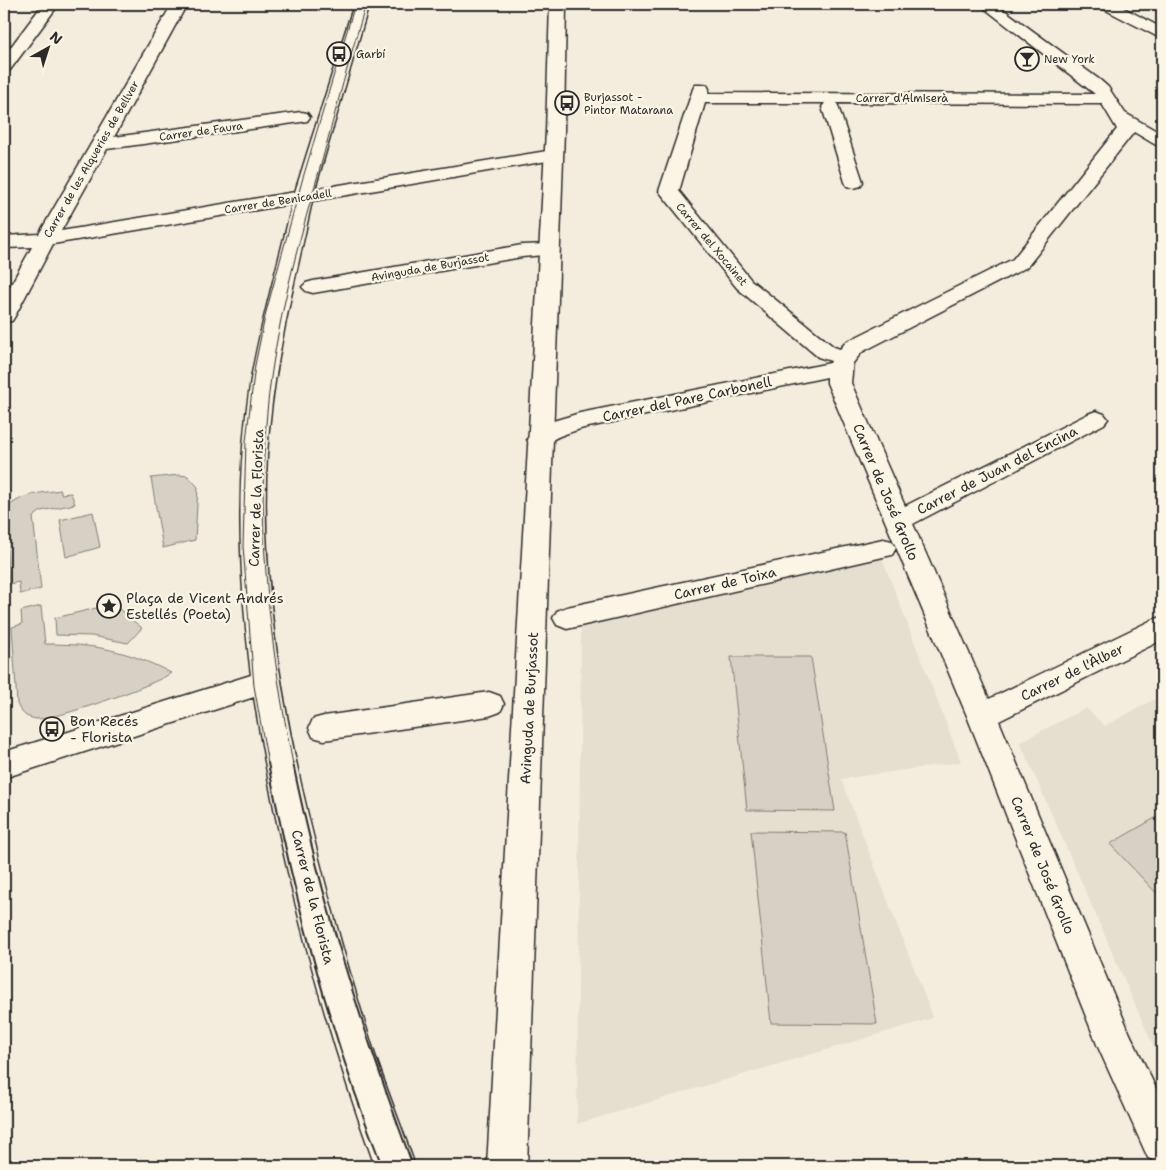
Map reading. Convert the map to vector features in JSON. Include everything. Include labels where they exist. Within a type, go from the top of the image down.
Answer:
[{"type":"street","points":[[4,67],[51,4]]},
{"type":"street","name":"Carrer de les Alqueries de Bellver","points":[[4,316],[44,240],[101,144],[179,4]]},
{"type":"street","name":"Carrer de la Florista","points":[[360,4],[304,196],[268,346],[259,402],[253,499],[254,580],[265,682],[281,768],[315,910],[348,1030],[395,1166]]},
{"type":"street","name":"Avinguda de Burjassot","points":[[508,1166],[558,4]]},
{"type":"street","points":[[840,363],[854,347],[1020,263],[1125,133],[1126,129],[1113,108],[1094,84],[987,4]]},
{"type":"street","points":[[1105,4],[1162,34]]},
{"type":"street","name":"Carrer d'Almiserà","points":[[699,93],[1113,108]]},
{"type":"street","name":"Carrer del Xocainet","points":[[699,93],[669,191],[744,284],[840,363]]},
{"type":"street","points":[[831,107],[854,182]]},
{"type":"street","points":[[1113,108],[1162,141]]},
{"type":"street","name":"Carrer de Faura","points":[[101,144],[301,116]]},
{"type":"street","name":"Carrer de Benicadell","points":[[4,242],[44,240],[553,155]]},
{"type":"street","name":"Avinguda de Burjassot","points":[[312,287],[522,251],[548,250]]},
{"type":"street","name":"Carrer del Pare Carbonell","points":[[539,439],[549,430],[580,420],[840,363]]},
{"type":"street","name":"Carrer de José Grollo","points":[[840,363],[839,384],[982,716],[1117,1047],[1162,1144]]},
{"type":"street","name":"Carrer de Juan del Encina","points":[[898,520],[1096,419]]},
{"type":"street","name":"Carrer de Toixa","points":[[567,618],[883,548]]},
{"type":"street","name":"Carrer de l'Àlber","points":[[982,716],[1162,628]]},
{"type":"street","points":[[4,765],[265,682]]},
{"type":"street","points":[[324,728],[489,704]]},
{"type":"shaded area","points":[[188,476],[198,487],[195,540],[163,548],[151,478]]},
{"type":"shaded area","points":[[61,490],[61,494],[71,493],[75,504],[41,511],[33,517],[41,589],[20,594],[19,582],[9,584],[4,511],[10,505],[23,498],[38,493]]},
{"type":"shaded area","points":[[93,512],[100,547],[66,557],[60,520]]},
{"type":"shaded area","points":[[882,558],[961,762],[841,779],[933,1018],[577,1124],[581,625]]},
{"type":"shaded area","points":[[113,604],[142,628],[128,643],[92,636],[56,635],[55,618]]},
{"type":"shaded area","points":[[41,606],[45,644],[80,645],[110,650],[140,659],[171,673],[126,693],[63,714],[37,719],[27,716],[17,704],[12,627],[22,624],[21,611]]},
{"type":"shaded area","points":[[731,657],[811,657],[835,811],[747,810]]},
{"type":"shaded area","points":[[1162,695],[1162,1066],[1020,742],[1086,708],[1105,726]]},
{"type":"shaded area","points":[[1162,814],[1162,899],[1110,844]]},
{"type":"shaded area","points":[[751,831],[845,832],[877,1024],[771,1023]]},
{"type":"tram line","points":[[268,764],[254,686],[243,546],[246,441],[255,365],[266,312],[302,181],[355,4]]},
{"type":"tram line","points":[[293,764],[278,677],[267,589],[263,500],[267,412],[276,348],[288,285],[366,4]]},
{"type":"tram line","points":[[268,763],[302,916],[330,1017],[382,1166]]},
{"type":"tram line","points":[[293,763],[304,815],[345,967],[413,1166]]},
{"type":"place","name":"Garbí","points":[[339,54]]},
{"type":"place","name":"New York","points":[[1027,59]]},
{"type":"place","name":"Burjassot - Pintor Matarana","points":[[567,103]]},
{"type":"place","name":"Plaça de Vicent Andrés Estellés (Poeta)","points":[[109,606]]},
{"type":"place","name":"Bon Recés - Florista","points":[[52,729]]}]
